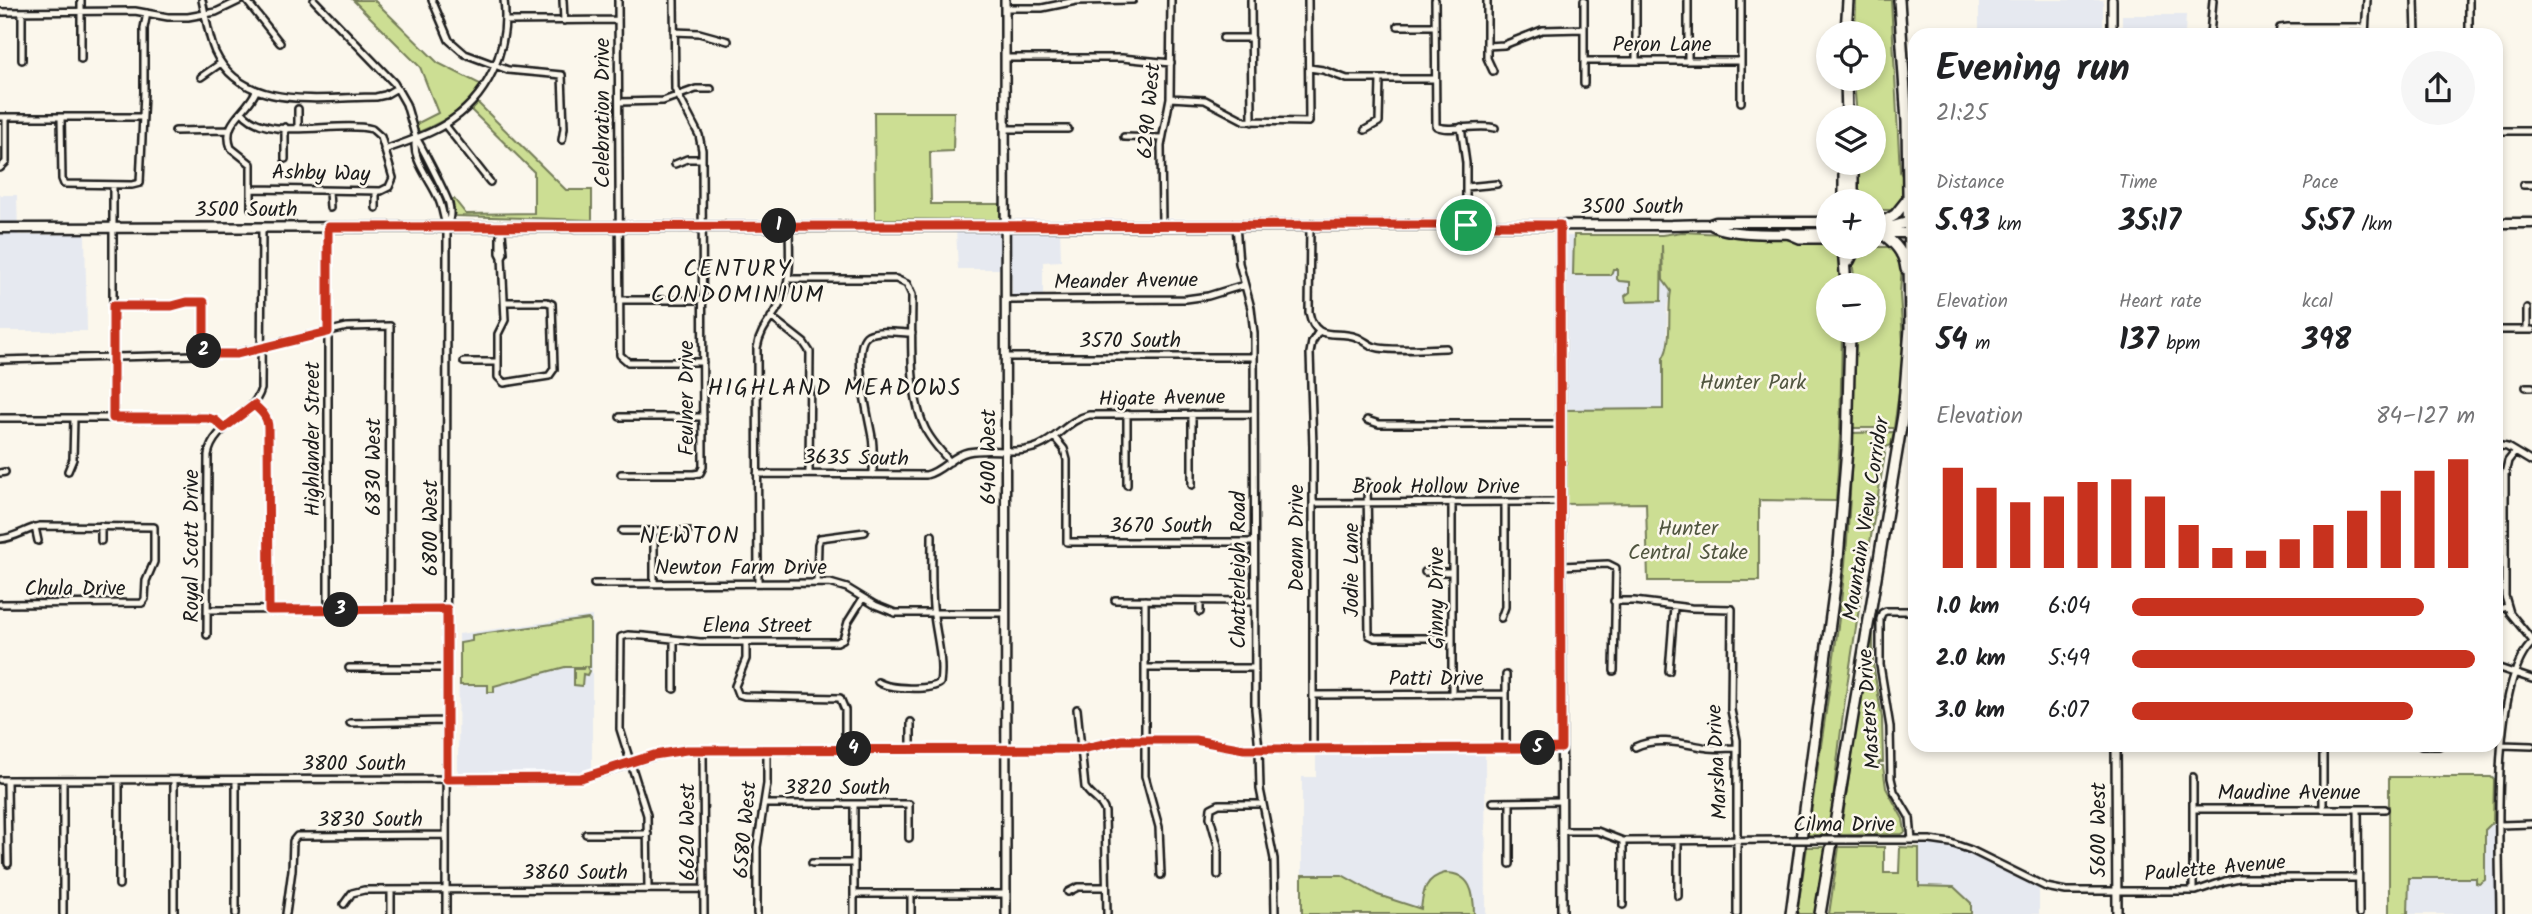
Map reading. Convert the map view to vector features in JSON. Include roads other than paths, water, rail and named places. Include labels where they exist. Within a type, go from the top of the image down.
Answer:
[{"type":"highway","points":[[1847,21],[1848,0]]},
{"type":"highway","name":"Mountain View Corridor","points":[[1899,0],[1908,158]]},
{"type":"highway","points":[[1886,222],[1900,211],[1908,197]]},
{"type":"highway","points":[[1886,227],[1908,223]]},
{"type":"highway","points":[[1886,230],[1896,233]]},
{"type":"highway","points":[[1788,233],[1800,238],[1816,237]]},
{"type":"highway","points":[[1886,236],[1897,246],[1904,259],[1908,320]]},
{"type":"highway","points":[[1848,273],[1849,261]]},
{"type":"highway","name":"Mountain View Corridor","points":[[1791,914],[1837,571],[1847,449],[1850,343]]},
{"type":"highway","name":"Mountain View Corridor","points":[[1820,914],[1903,415],[1908,367]]},
{"type":"main road","points":[[2503,223],[2532,221]]},
{"type":"main road","name":"3500 South","points":[[0,228],[447,227],[502,230],[619,226],[1560,225],[1816,222]]},
{"type":"main road","name":"3500 South","points":[[1710,224],[1716,229],[1788,233]]},
{"type":"main road","points":[[1896,233],[1908,235]]},
{"type":"street","points":[[80,0],[81,59]]},
{"type":"street","points":[[202,0],[212,45],[221,63],[234,78],[257,91],[280,97],[376,97],[397,88],[314,0]]},
{"type":"street","points":[[0,12],[147,13],[167,17],[205,15],[244,0],[280,43]]},
{"type":"street","points":[[432,0],[452,44],[465,54],[512,70],[562,75],[562,140]]},
{"type":"street","points":[[242,112],[257,124],[370,128],[380,135],[384,150],[416,138],[444,125],[471,103],[484,88],[496,65],[503,41],[504,0]]},
{"type":"street","points":[[563,0],[564,21]]},
{"type":"street","name":"Celebration Drive","points":[[618,0],[620,353],[624,360],[703,362]]},
{"type":"street","points":[[674,0],[674,80],[678,96]]},
{"type":"street","points":[[1005,4],[1042,8],[1076,1],[1133,0]]},
{"type":"street","name":"6290 West","points":[[1161,225],[1162,138],[1170,98],[1171,0]]},
{"type":"street","points":[[1251,0],[1252,122]]},
{"type":"street","points":[[1170,98],[1205,100],[1237,119],[1252,122],[1309,122],[1308,0]]},
{"type":"street","points":[[1435,0],[1436,126],[1441,129],[1483,126],[1495,128]]},
{"type":"street","points":[[1487,0],[1488,61],[1493,71]]},
{"type":"street","points":[[1584,0],[1584,84]]},
{"type":"street","points":[[1636,0],[1636,61]]},
{"type":"street","points":[[1688,0],[1688,61]]},
{"type":"street","points":[[1741,0],[1741,102]]},
{"type":"street","points":[[2112,0],[2112,28]]},
{"type":"street","points":[[2211,28],[2213,0]]},
{"type":"street","points":[[2347,28],[2364,27],[2367,0]]},
{"type":"street","points":[[2415,0],[2416,28]]},
{"type":"street","points":[[2469,0],[2469,28]]},
{"type":"street","name":"6400 West","points":[[1005,4],[1006,914]]},
{"type":"street","points":[[22,12],[22,60]]},
{"type":"street","points":[[61,117],[63,183],[140,183],[144,29],[147,13]]},
{"type":"street","points":[[505,21],[618,20]]},
{"type":"street","points":[[1398,26],[1435,26]]},
{"type":"street","points":[[1487,46],[1504,45],[1542,30],[1584,29]]},
{"type":"street","points":[[674,33],[699,33],[727,41]]},
{"type":"street","points":[[1223,37],[1252,38]]},
{"type":"street","points":[[1005,58],[1128,58],[1171,63]]},
{"type":"street","name":"Peron Lane","points":[[1584,61],[1741,61]]},
{"type":"street","points":[[201,77],[221,63]]},
{"type":"street","points":[[1308,68],[1344,78],[1435,79]]},
{"type":"street","points":[[1364,130],[1380,122],[1380,79]]},
{"type":"street","name":"6800 West","points":[[397,88],[406,104],[416,138],[422,143],[429,166],[449,204],[451,216],[447,227],[446,914]]},
{"type":"street","points":[[619,103],[659,102],[696,89],[711,89]]},
{"type":"street","points":[[251,208],[251,164],[231,148],[228,130],[232,121],[251,103],[257,91]]},
{"type":"street","name":"Feulner Drive","points":[[621,474],[701,472],[702,159],[699,135],[678,96]]},
{"type":"street","points":[[298,109],[298,127]]},
{"type":"street","points":[[2,167],[6,160],[3,117],[142,117]]},
{"type":"street","points":[[444,125],[490,182]]},
{"type":"street","points":[[285,127],[285,159]]},
{"type":"street","points":[[1461,127],[1465,156],[1466,225]]},
{"type":"street","points":[[1006,129],[1068,129]]},
{"type":"street","points":[[175,131],[228,130]]},
{"type":"street","points":[[2503,131],[2532,131]]},
{"type":"street","points":[[1124,137],[1162,138]]},
{"type":"street","name":"Ashby Way","points":[[253,189],[376,191],[389,187],[393,176],[384,150]]},
{"type":"street","points":[[676,164],[687,159],[702,159]]},
{"type":"street","points":[[1466,187],[1497,184]]},
{"type":"street","points":[[113,185],[113,418]]},
{"type":"street","points":[[2523,185],[2532,185]]},
{"type":"street","points":[[330,191],[330,208]]},
{"type":"street","points":[[376,191],[376,208]]},
{"type":"street","name":"Chatterleigh Road","points":[[1236,225],[1239,263],[1252,315],[1255,709],[1259,784],[1273,853],[1275,914]]},
{"type":"street","points":[[1310,225],[1309,312],[1320,331],[1330,335],[1357,337],[1378,348],[1446,348]]},
{"type":"street","points":[[1560,225],[1562,914]]},
{"type":"street","points":[[758,583],[757,348],[761,332],[783,298],[789,279],[789,226]]},
{"type":"street","points":[[262,227],[262,385],[254,405],[265,415],[268,424],[269,610]]},
{"type":"street","name":"Highlander Street","points":[[328,227],[328,610]]},
{"type":"street","points":[[502,230],[505,320],[498,330],[497,362],[500,381],[509,383],[552,374],[552,304],[505,302]]},
{"type":"street","points":[[789,279],[896,279],[906,283],[911,292],[912,371],[923,426],[950,462]]},
{"type":"street","name":"Meander Avenue","points":[[1006,300],[1186,299],[1208,296],[1244,285]]},
{"type":"street","points":[[620,300],[702,300]]},
{"type":"street","points":[[113,306],[172,306],[187,302],[204,302],[204,354]]},
{"type":"street","points":[[2503,330],[2529,330],[2527,308]]},
{"type":"street","points":[[771,317],[804,343],[810,352],[809,474]]},
{"type":"street","name":"6830 West","points":[[328,332],[355,326],[390,326],[389,609]]},
{"type":"street","name":"Deann Drive","points":[[1313,749],[1310,353],[1311,342],[1320,331]]},
{"type":"street","points":[[0,360],[233,354],[328,332]]},
{"type":"street","points":[[873,475],[872,438],[861,372],[863,340],[874,333],[912,332]]},
{"type":"street","name":"3570 South","points":[[1006,357],[1254,357]]},
{"type":"street","points":[[464,362],[497,362]]},
{"type":"street","name":"Royal Scott Drive","points":[[207,635],[208,455],[212,442],[224,428],[254,405]]},
{"type":"street","points":[[1127,414],[1127,485]]},
{"type":"street","points":[[1192,414],[1192,485]]},
{"type":"street","name":"Higate Avenue","points":[[1006,451],[1035,448],[1054,437],[1070,421],[1094,415],[1254,414]]},
{"type":"street","points":[[620,417],[703,417]]},
{"type":"street","points":[[0,418],[207,418],[215,420],[224,428]]},
{"type":"street","points":[[68,471],[73,459],[74,418]]},
{"type":"street","points":[[1367,420],[1378,424],[1560,424]]},
{"type":"street","name":"3670 South","points":[[1054,437],[1067,460],[1067,542],[1254,542]]},
{"type":"street","points":[[2503,447],[2532,462]]},
{"type":"street","name":"3635 South","points":[[757,474],[929,474],[960,454],[1006,451]]},
{"type":"street","points":[[2503,739],[2514,673],[2521,656],[2532,641],[2507,607],[2505,596],[2505,471],[2515,452]]},
{"type":"street","name":"Jodie Lane","points":[[1367,482],[1367,631],[1375,638],[1452,638]]},
{"type":"street","name":"Ginny Drive","points":[[1452,502],[1452,695]]},
{"type":"street","points":[[1501,618],[1505,605],[1505,502]]},
{"type":"street","name":"Brook Hollow Drive","points":[[1312,503],[1560,502]]},
{"type":"street","points":[[100,526],[101,541]]},
{"type":"street","points":[[35,527],[38,541]]},
{"type":"street","points":[[0,539],[35,527],[154,527],[154,562],[146,581],[145,599],[142,603]]},
{"type":"street","points":[[622,531],[688,531]]},
{"type":"street","points":[[654,531],[654,583]]},
{"type":"street","points":[[817,583],[820,538],[865,532]]},
{"type":"street","points":[[878,682],[890,687],[939,685],[940,655],[935,635],[932,535]]},
{"type":"street","points":[[1561,566],[1615,566],[1614,671]]},
{"type":"street","points":[[1425,572],[1452,572]]},
{"type":"street","name":"Newton Farm Drive","points":[[594,584],[817,583],[843,587],[890,611],[934,614],[1006,613]]},
{"type":"street","name":"Elena Street","points":[[630,763],[620,725],[620,642],[623,636],[746,642],[841,641],[848,622],[863,598]]},
{"type":"street","points":[[1115,600],[1254,601]]},
{"type":"street","points":[[1145,600],[1146,786],[1159,827],[1161,874]]},
{"type":"street","points":[[1200,601],[1200,612]]},
{"type":"street","points":[[1614,601],[1674,607],[1669,671]]},
{"type":"street","name":"Chula Drive","points":[[0,604],[142,603],[146,610]]},
{"type":"street","name":"Marsha Drive","points":[[1674,607],[1732,609],[1731,710],[1737,748],[1737,914]]},
{"type":"street","points":[[2503,608],[2507,607]]},
{"type":"street","points":[[207,610],[447,609]]},
{"type":"street","name":"Masters Drive","points":[[1908,611],[1882,613],[1880,665],[1890,727],[1891,778],[1894,791],[1909,814],[1912,840]]},
{"type":"street","points":[[674,640],[674,689]]},
{"type":"street","points":[[746,642],[746,659],[736,693],[840,698],[845,710],[845,750]]},
{"type":"street","points":[[349,668],[446,668]]},
{"type":"street","points":[[1145,668],[1255,668]]},
{"type":"street","points":[[1200,668],[1200,677]]},
{"type":"street","points":[[2503,669],[2532,679]]},
{"type":"street","points":[[1506,675],[1506,694]]},
{"type":"street","name":"Patti Drive","points":[[1313,695],[1506,694],[1506,748]]},
{"type":"street","points":[[1077,709],[1086,790],[1101,803],[1105,812],[1107,914]]},
{"type":"street","points":[[350,723],[446,722]]},
{"type":"street","points":[[911,722],[911,749]]},
{"type":"street","name":"3800 South","points":[[0,780],[569,779],[590,776],[672,751],[1081,749],[1117,741],[1145,740],[1201,740],[1233,748],[1259,749],[1561,748]]},
{"type":"street","points":[[1635,747],[1646,743],[1686,743],[1710,748],[1737,748]]},
{"type":"street","points":[[2503,745],[2532,747]]},
{"type":"street","name":"6620 West","points":[[703,750],[704,914]]},
{"type":"street","name":"6580 West","points":[[757,914],[757,847],[767,781],[767,750]]},
{"type":"street","name":"5600 West","points":[[2116,752],[2117,914]]},
{"type":"street","points":[[2323,752],[2323,809]]},
{"type":"street","points":[[2500,914],[2502,752]]},
{"type":"street","points":[[630,763],[646,811],[648,889]]},
{"type":"street","points":[[2193,778],[2193,891]]},
{"type":"street","points":[[8,780],[8,864]]},
{"type":"street","points":[[63,780],[63,914]]},
{"type":"street","points":[[118,780],[119,885]]},
{"type":"street","points":[[174,780],[174,914]]},
{"type":"street","points":[[236,780],[236,914]]},
{"type":"street","points":[[1493,802],[1561,801]]},
{"type":"street","points":[[1510,802],[1510,864]]},
{"type":"street","name":"3820 South","points":[[764,804],[909,804],[909,838]]},
{"type":"street","points":[[854,804],[854,914]]},
{"type":"street","points":[[1218,875],[1218,846],[1210,817],[1211,808],[1216,804],[1262,804]]},
{"type":"street","name":"Maudine Avenue","points":[[2193,809],[2385,809]]},
{"type":"street","points":[[2358,809],[2358,914]]},
{"type":"street","points":[[2500,824],[2532,824]]},
{"type":"street","name":"Cilma Drive","points":[[1562,831],[1597,831],[1623,841],[1937,841],[1957,845],[2057,890],[2117,891]]},
{"type":"street","points":[[586,834],[648,834]]},
{"type":"street","name":"3830 South","points":[[286,914],[295,837],[446,835]]},
{"type":"street","points":[[1623,841],[1623,905]]},
{"type":"street","points":[[1678,841],[1678,896]]},
{"type":"street","points":[[812,863],[854,863]]},
{"type":"street","name":"Paulette Avenue","points":[[2117,891],[2193,891],[2236,879],[2358,878]]},
{"type":"street","points":[[1068,892],[1078,887],[1106,887]]},
{"type":"street","name":"3860 South","points":[[344,904],[354,892],[391,890],[704,889]]},
{"type":"street","points":[[391,890],[391,914]]},
{"type":"street","points":[[854,894],[1006,894]]},
{"type":"street","points":[[911,894],[911,914]]},
{"type":"district","name":"CENTURY CONDOMINIUM","points":[[738,283]]},
{"type":"district","name":"HIGHLAND MEADOWS","points":[[835,389]]},
{"type":"district","name":"NEWTON","points":[[690,537]]},
{"type":"park label","name":"Hunter Park","points":[[1753,383]]},
{"type":"park label","name":"Hunter Central Stake","points":[[1688,541]]}]
